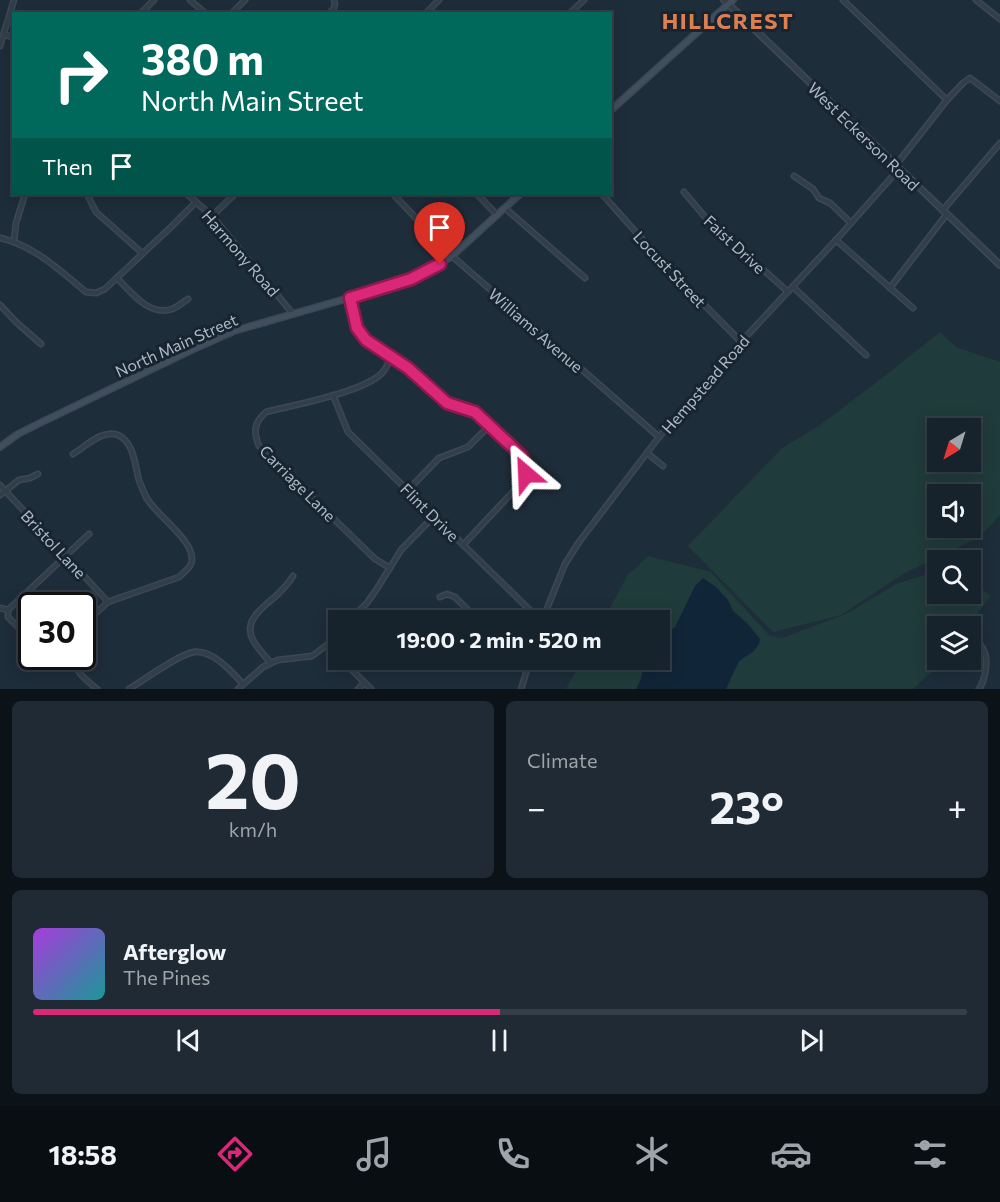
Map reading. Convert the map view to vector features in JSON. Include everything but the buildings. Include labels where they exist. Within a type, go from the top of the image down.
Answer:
[{"type":"main road","points":[[612,109],[731,2]]},
{"type":"main road","name":"North Main Street","points":[[0,447],[18,434],[216,338],[411,279],[452,256],[519,195]]},
{"type":"street","points":[[0,46],[14,0]]},
{"type":"street","points":[[142,12],[154,0]]},
{"type":"street","points":[[190,0],[204,12]]},
{"type":"street","points":[[233,12],[245,0]]},
{"type":"street","points":[[427,12],[439,0]]},
{"type":"street","points":[[571,12],[584,0]]},
{"type":"street","name":"West Eckerson Road","points":[[724,0],[731,2],[944,213],[1000,265]]},
{"type":"street","points":[[843,0],[947,100]]},
{"type":"street","points":[[976,0],[1000,19]]},
{"type":"street","points":[[4,34],[12,37]]},
{"type":"street","name":"Hempstead Road","points":[[546,610],[565,564],[659,437],[741,342],[851,223],[897,167],[947,100],[970,78],[1000,101]]},
{"type":"street","points":[[890,288],[944,213],[1000,143]]},
{"type":"street","points":[[794,176],[813,189],[819,198],[830,203],[851,223]]},
{"type":"street","name":"Faist Drive","points":[[684,192],[705,217],[788,292]]},
{"type":"street","points":[[14,242],[16,223],[25,195]]},
{"type":"street","points":[[88,195],[96,212],[142,253]]},
{"type":"street","name":"Harmony Road","points":[[189,195],[212,216],[293,314]]},
{"type":"street","points":[[212,216],[234,195]]},
{"type":"street","name":"Williams Avenue","points":[[394,195],[452,256],[659,437]]},
{"type":"street","points":[[478,195],[496,214]]},
{"type":"street","name":"Locust Street","points":[[603,195],[667,267],[741,342]]},
{"type":"street","points":[[0,238],[14,242],[43,257],[86,292],[96,293],[105,289],[196,202]]},
{"type":"street","points":[[505,207],[585,278]]},
{"type":"street","points":[[836,240],[913,308]]},
{"type":"street","points":[[117,278],[147,306],[160,312],[174,308],[188,299]]},
{"type":"street","points":[[793,287],[866,355]]},
{"type":"street","points":[[350,298],[357,328],[366,340],[408,368],[447,403],[475,412],[522,456],[526,464],[523,481],[463,544]]},
{"type":"street","points":[[0,305],[41,344]]},
{"type":"street","name":"Carriage Lane","points":[[390,568],[375,559],[259,446],[255,436],[257,424],[266,412],[333,395],[368,383],[382,373],[392,357]]},
{"type":"street","name":"Flint Drive","points":[[333,395],[348,432],[531,610]]},
{"type":"street","points":[[408,490],[439,458],[468,447],[490,425]]},
{"type":"street","points":[[74,454],[101,436],[111,433],[121,436],[130,449],[140,483],[148,500],[157,513],[188,544],[192,552],[192,563],[179,577],[108,602],[96,614]]},
{"type":"street","points":[[647,453],[663,466]]},
{"type":"street","points":[[0,495],[19,480],[38,474]]},
{"type":"street","name":"Bristol Lane","points":[[0,485],[108,602]]},
{"type":"street","points":[[360,610],[367,603],[401,550],[434,516]]},
{"type":"street","points":[[18,627],[8,617],[8,609],[89,534]]},
{"type":"street","points":[[271,663],[253,640],[250,624],[255,615],[287,585],[293,576]]},
{"type":"street","points":[[440,597],[447,594],[453,596],[468,610]]},
{"type":"street","points":[[0,608],[8,609]]},
{"type":"street","points":[[238,689],[263,667],[271,663],[312,656],[327,645]]},
{"type":"street","points":[[981,645],[986,656],[985,671],[980,687],[987,689]]},
{"type":"street","points":[[129,689],[180,657],[194,652],[210,655],[226,666],[243,684]]},
{"type":"street","points":[[77,670],[97,689]]},
{"type":"street","points":[[351,670],[371,689]]},
{"type":"street","points":[[521,689],[527,670]]},
{"type":"street","points":[[358,689],[364,682]]},
{"type":"green space","points":[[940,332],[956,347],[1000,362],[1000,515],[981,536],[981,484],[927,484],[927,538],[978,538],[953,550],[927,550],[927,562],[903,574],[841,615],[773,632],[688,546],[782,448],[820,425]]},
{"type":"green space","points":[[648,556],[711,572],[770,636],[782,638],[846,614],[896,584],[927,574],[927,604],[981,604],[981,588],[991,596],[976,616],[927,616],[927,670],[933,670],[913,689],[566,689],[576,670],[670,670],[670,610],[609,610],[627,576]]},
{"type":"water","points":[[703,578],[716,587],[728,600],[733,611],[760,639],[759,644],[754,651],[739,661],[726,689],[636,689],[643,670],[670,670],[670,631],[675,627],[695,586]]},
{"type":"district","name":"HILLCREST","points":[[728,20]]},
{"type":"route","points":[[440,264],[411,279],[350,298],[357,328],[366,340],[408,368],[447,403],[475,412],[522,456],[526,464],[526,474]]}]
